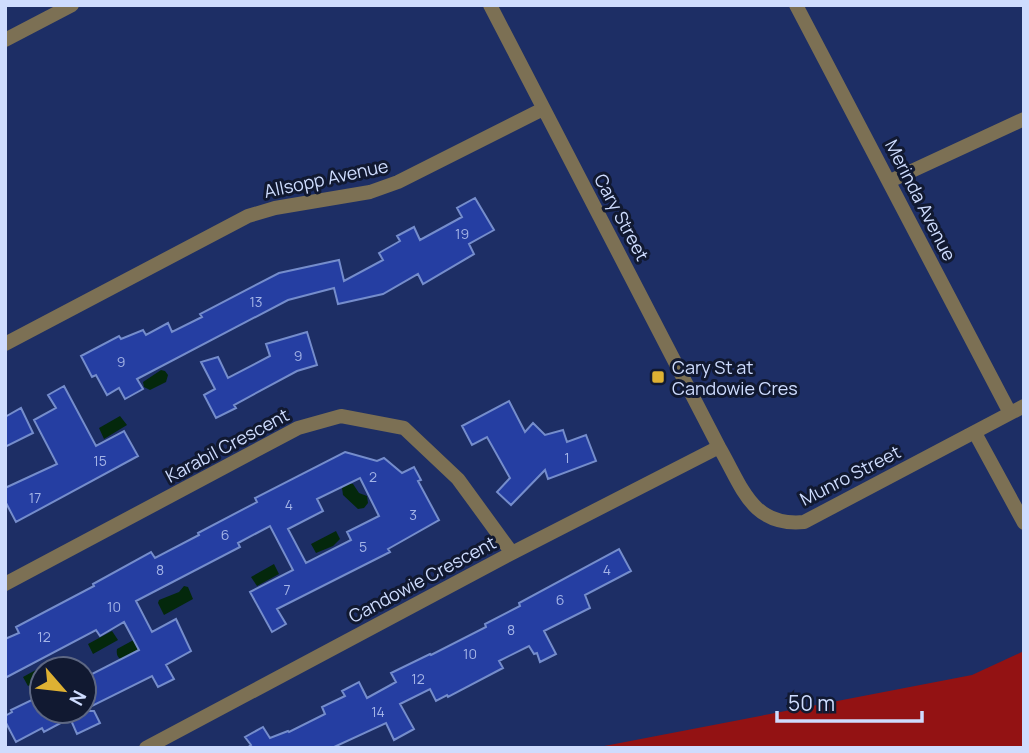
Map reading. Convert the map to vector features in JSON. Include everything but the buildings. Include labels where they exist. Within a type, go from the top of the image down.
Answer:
[{"type":"street","points":[[5,40],[72,5]]},
{"type":"street","name":"Cary Street","points":[[489,5],[719,447]]},
{"type":"street","name":"Merinda Avenue","points":[[796,5],[1010,413]]},
{"type":"street","name":"Allsopp Avenue","points":[[5,344],[248,216],[275,208],[370,192],[398,183],[544,109]]},
{"type":"street","points":[[890,181],[1024,119]]},
{"type":"street","name":"Munro Street","points":[[719,447],[754,507],[774,520],[804,522],[1024,406]]},
{"type":"street","name":"Karabil Crescent","points":[[5,584],[298,428],[341,416],[404,428],[458,479],[512,553]]},
{"type":"street","points":[[975,433],[1024,523]]},
{"type":"street","name":"Candowie Crescent","points":[[146,748],[512,553],[719,447]]},
{"type":"shaded area","points":[[161,370],[168,375],[166,382],[150,390],[144,387],[143,382]]},
{"type":"shaded area","points":[[120,416],[127,425],[104,439],[99,428]]},
{"type":"shaded area","points":[[347,483],[353,484],[359,493],[367,496],[368,503],[364,508],[358,509],[343,495],[342,488]]},
{"type":"shaded area","points":[[336,531],[340,539],[333,546],[316,553],[311,544]]},
{"type":"shaded area","points":[[274,564],[279,574],[257,586],[251,577]]},
{"type":"shaded area","points":[[184,586],[188,587],[193,599],[164,615],[159,600],[179,592]]},
{"type":"shaded area","points":[[112,631],[118,640],[93,654],[88,644]]},
{"type":"shaded area","points":[[139,637],[145,648],[123,661],[120,659],[117,649]]},
{"type":"shaded area","points":[[1024,651],[1024,748],[594,748],[972,675]]},
{"type":"place","name":"Cary St at Candowie Cres","points":[[658,377]]}]
